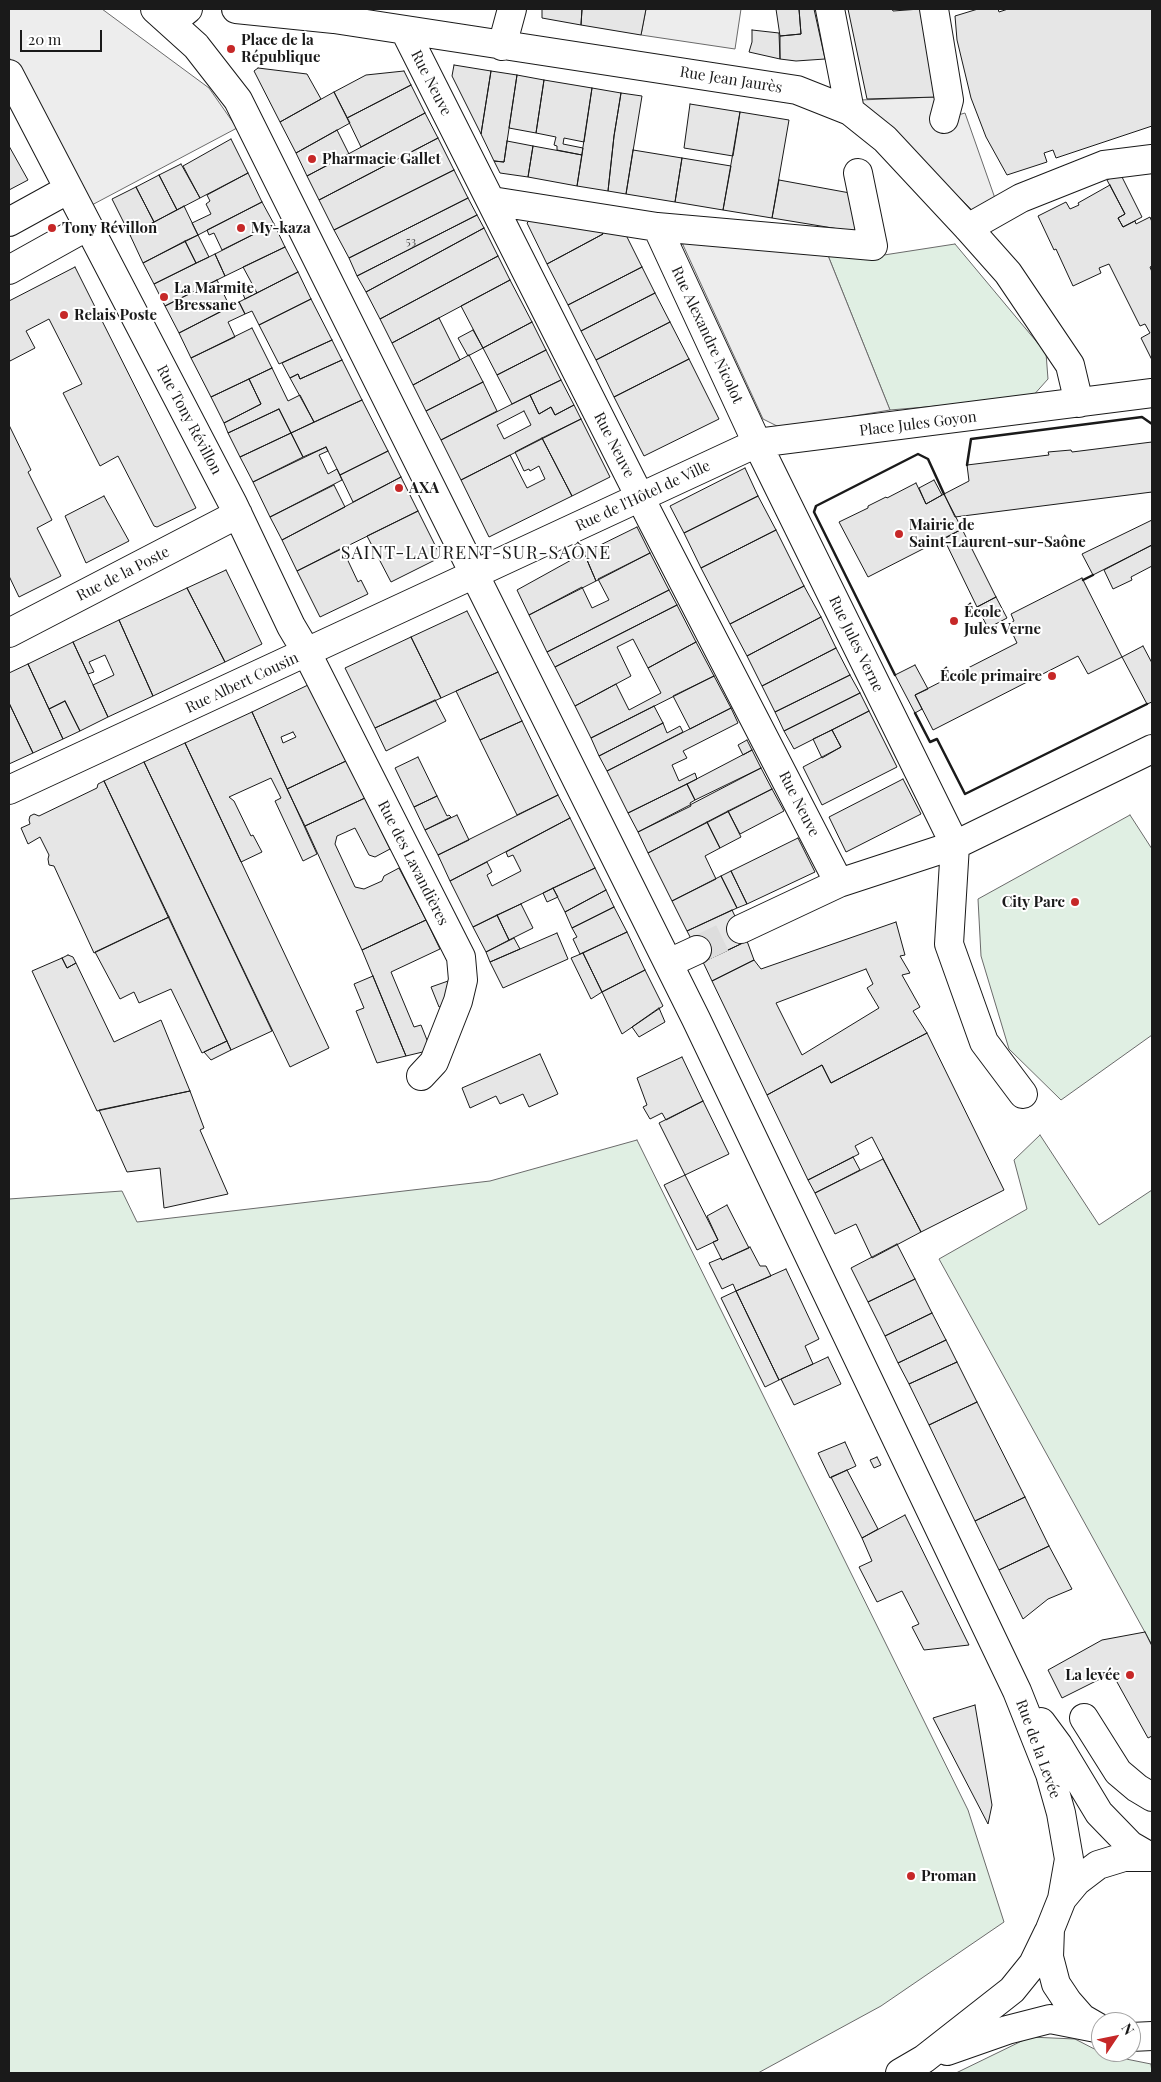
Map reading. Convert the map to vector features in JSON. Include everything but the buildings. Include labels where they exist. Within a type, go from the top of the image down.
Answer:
[{"type":"street","name":"Rue Jean Jaurès","points":[[236,9],[334,20],[797,90],[850,111],[884,139],[1008,273],[1070,364],[1079,403]]},
{"type":"street","points":[[502,46],[512,9]]},
{"type":"street","points":[[830,9],[850,111]]},
{"type":"street","points":[[934,9],[949,100],[944,119]]},
{"type":"street","points":[[172,13],[238,100],[668,963],[1017,1691]]},
{"type":"street","name":"Rue Neuve","points":[[405,31],[640,498],[840,882]]},
{"type":"street","points":[[9,74],[69,189],[9,222]]},
{"type":"street","points":[[968,228],[1021,198],[1104,165],[1152,159]]},
{"type":"street","points":[[492,201],[657,227],[873,246],[858,173]]},
{"type":"street","name":"Rue Tony Révillon","points":[[69,189],[238,514],[291,626],[307,653]]},
{"type":"street","points":[[9,270],[88,226]]},
{"type":"street","name":"Rue Alexandre Nicolot","points":[[657,227],[757,443]]},
{"type":"street","name":"Place Jules Goyon","points":[[757,443],[1152,393]]},
{"type":"street","name":"Rue de l'Hôtel de Ville","points":[[475,574],[757,443]]},
{"type":"street","name":"Rue Jules Verne","points":[[757,443],[955,845]]},
{"type":"street","name":"Rue de la Poste","points":[[9,633],[238,514]]},
{"type":"street","name":"Rue Albert Cousin","points":[[9,790],[475,574]]},
{"type":"street","name":"Rue des Lavandières","points":[[307,653],[460,957],[463,980],[458,1001],[434,1062],[421,1076]]},
{"type":"street","points":[[741,929],[840,882],[955,845],[1152,750]]},
{"type":"street","points":[[955,845],[949,944],[984,1042],[1023,1094]]},
{"type":"street","points":[[668,963],[697,950]]},
{"type":"street","name":"Rue de la Levée","points":[[1017,1691],[1058,1745],[1099,1813],[1130,1845],[1150,1856]]},
{"type":"street","name":"Rue de la Levée","points":[[1017,1691],[1050,1774],[1061,1813],[1069,1858],[1062,1899]]},
{"type":"street","points":[[1084,1718],[1118,1772],[1137,1788],[1152,1797]]},
{"type":"street","points":[[900,2073],[924,2059],[1012,1990],[1033,1964],[1062,1899],[1077,1881],[1098,1865],[1124,1857],[1150,1856]]},
{"type":"street","points":[[1050,1929],[1049,1957],[1056,1984],[1082,2018],[1091,2023]]},
{"type":"street","points":[[924,2059],[1007,2030],[1050,2019],[1091,2027]]},
{"type":"green space","points":[[955,244],[1046,353],[1048,379],[1031,398],[890,410],[827,253],[884,255]]},
{"type":"green space","points":[[1130,815],[1152,849],[1152,1035],[1061,1100],[1009,1049],[981,956],[978,899]]},
{"type":"green space","points":[[1040,1135],[1099,1225],[1152,1190],[1152,1645],[939,1259],[1027,1209],[1014,1160]]},
{"type":"green space","points":[[637,1140],[968,1810],[1004,1922],[881,2006],[758,2073],[9,2073],[9,1199],[122,1191],[137,1222],[490,1181]]},
{"type":"green space","points":[[1030,2037],[1075,2039],[1091,2047],[1091,2062],[1141,2062],[1151,2064],[1152,2073],[956,2073]]},
{"type":"shaded area","name":"Place de la République","points":[[9,9],[102,9],[209,88],[237,128],[90,206],[9,57]]},
{"type":"shaded area","points":[[646,9],[741,9],[735,49],[641,35]]},
{"type":"shaded area","points":[[936,97],[944,119],[965,113],[997,204],[976,214],[893,131],[861,106],[860,100]]},
{"type":"shaded area","points":[[678,234],[827,253],[890,410],[781,428],[763,419]]},
{"type":"tunnel","points":[[697,950],[741,929]]},
{"type":"wall","points":[[967,465],[971,439],[1142,417],[1152,424]]},
{"type":"wall","points":[[895,675],[814,512],[816,506],[918,454],[928,459],[944,494]]},
{"type":"wall","points":[[1083,580],[1093,575]]},
{"type":"wall","points":[[915,713],[930,742],[937,739],[965,794],[1147,704]]},
{"type":"place","name":"Place de la République","points":[[231,49]]},
{"type":"place","name":"Pharmacie Gallet","points":[[312,159]]},
{"type":"place","name":"Tony Révillon","points":[[52,228]]},
{"type":"place","name":"My-kaza","points":[[241,228]]},
{"type":"place","name":"La Marmite Bressane","points":[[164,297]]},
{"type":"place","name":"Relais Poste","points":[[64,315]]},
{"type":"place","name":"AXA","points":[[399,488]]},
{"type":"place","name":"Mairie de Saint-Laurent-sur-Saône","points":[[899,534]]},
{"type":"place","name":"École Jules Verne","points":[[954,621]]},
{"type":"place","name":"École primaire","points":[[1052,676]]},
{"type":"place","name":"City Parc","points":[[1075,902]]},
{"type":"place","name":"La levée","points":[[1130,1675]]},
{"type":"place","name":"Proman","points":[[911,1876]]},
{"type":"district","name":"SAINT-LAURENT-SUR-SAÔNE","points":[[476,553]]}]
